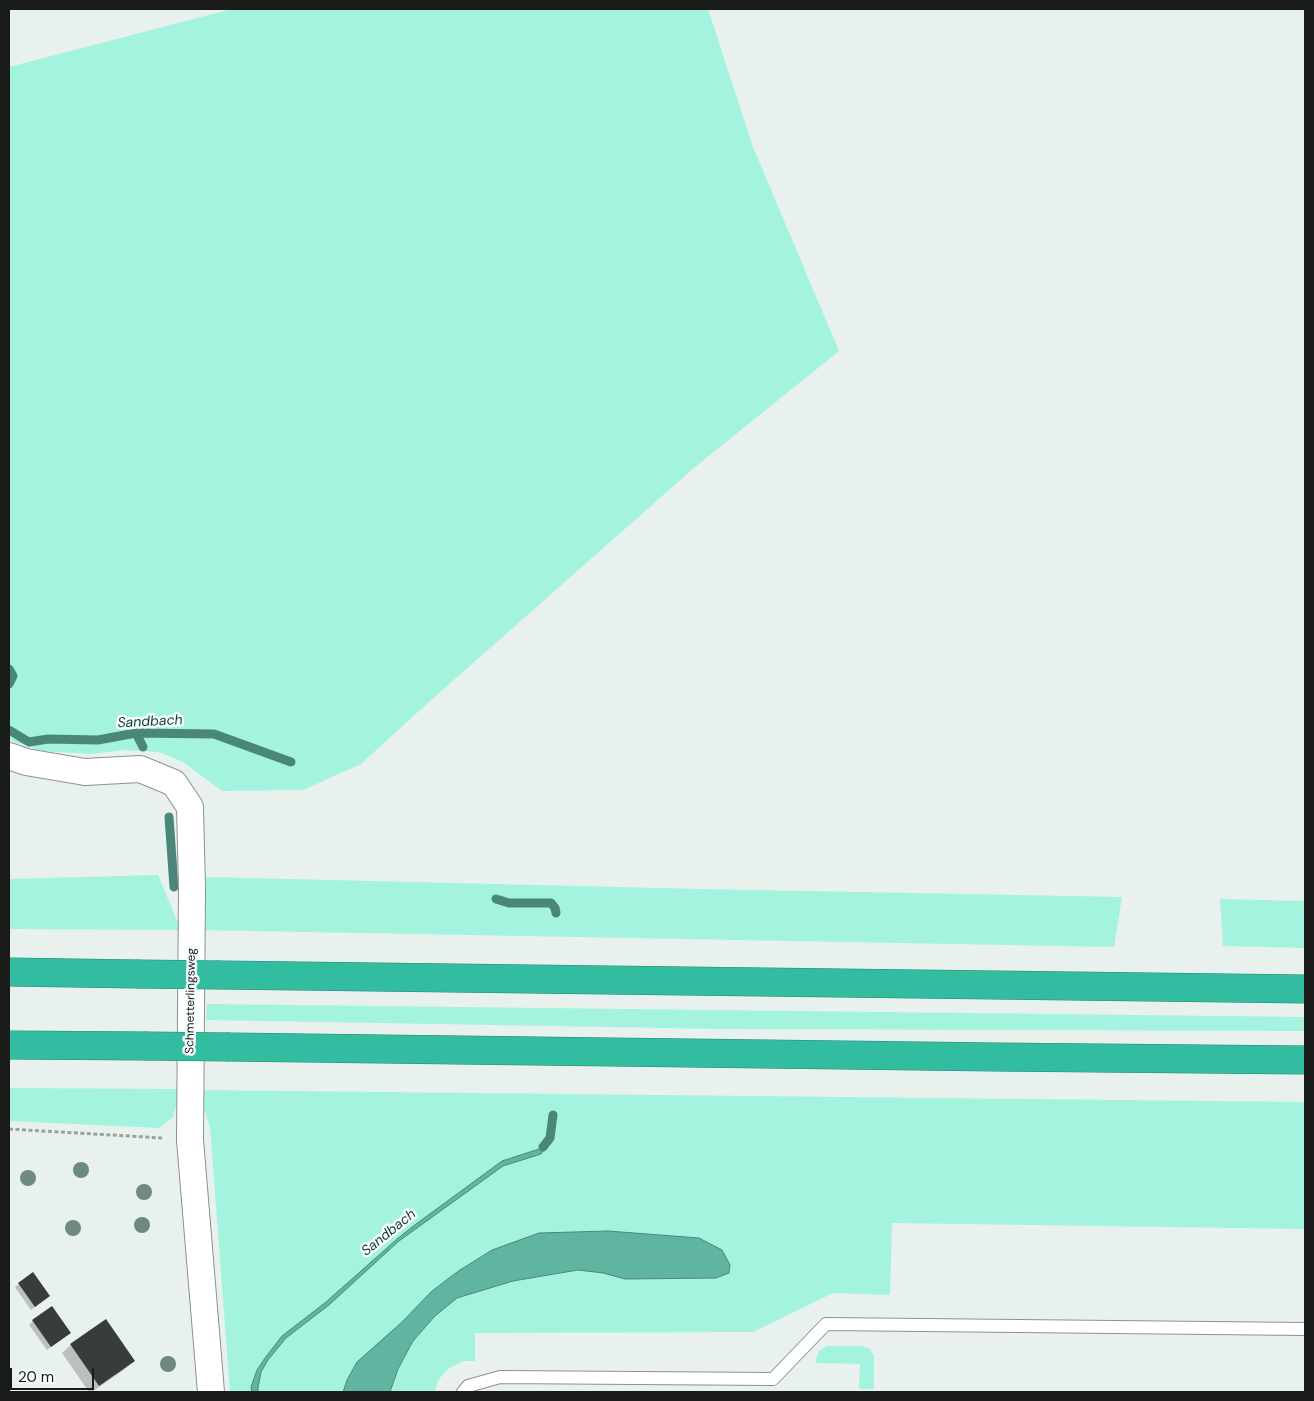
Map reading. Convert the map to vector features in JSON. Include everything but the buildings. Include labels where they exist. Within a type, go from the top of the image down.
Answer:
[{"type":"highway","points":[[9,972],[1305,989]]},
{"type":"highway","points":[[9,1045],[1305,1060]]},
{"type":"street","name":"Schmetterlingsweg","points":[[9,756],[26,762],[86,772],[140,769],[174,783],[190,807],[192,889],[190,1140],[211,1392]]},
{"type":"lane","points":[[463,1392],[468,1386],[500,1377],[774,1379],[826,1324],[1305,1329]]},
{"type":"path","points":[[9,1129],[190,1140]]},
{"type":"shaded area","points":[[232,9],[708,9],[753,147],[839,351],[695,467],[361,764],[303,790],[222,791],[183,762],[159,752],[123,750],[92,754],[41,751],[9,740],[9,67]]},
{"type":"shaded area","points":[[158,875],[181,930],[9,929],[9,879]]},
{"type":"shaded area","points":[[206,877],[1122,897],[1114,947],[199,930]]},
{"type":"shaded area","points":[[1220,899],[1305,901],[1305,948],[1223,946]]},
{"type":"shaded area","points":[[207,1004],[1305,1017],[1305,1031],[722,1029],[206,1020]]},
{"type":"shaded area","points":[[9,1088],[181,1089],[173,1117],[159,1128],[9,1121]]},
{"type":"shaded area","points":[[198,1090],[1305,1102],[1305,1229],[892,1223],[890,1295],[833,1293],[753,1332],[475,1333],[475,1361],[464,1361],[449,1368],[438,1380],[435,1392],[390,1392],[398,1369],[413,1341],[435,1316],[457,1298],[513,1281],[578,1270],[603,1273],[625,1279],[716,1278],[729,1273],[699,1238],[608,1231],[539,1233],[492,1250],[460,1270],[431,1292],[347,1380],[343,1392],[258,1392],[261,1372],[286,1338],[329,1305],[399,1241],[503,1166],[541,1154],[552,1138],[553,1115],[551,1116],[548,1138],[539,1149],[502,1161],[397,1239],[326,1302],[282,1336],[257,1370],[251,1387],[252,1392],[230,1392],[210,1127]]},
{"type":"shaded area","points":[[548,1138],[552,1138],[541,1154],[503,1166],[399,1241],[329,1305],[286,1338],[261,1372],[258,1392],[252,1392],[251,1387],[257,1370],[282,1336],[326,1302],[412,1227],[502,1161],[539,1149]]},
{"type":"shaded area","points":[[608,1231],[699,1238],[722,1250],[730,1265],[729,1273],[716,1278],[625,1279],[603,1273],[578,1270],[513,1281],[457,1298],[435,1316],[413,1341],[398,1369],[390,1392],[343,1392],[357,1362],[401,1323],[431,1292],[460,1270],[492,1250],[539,1233]]},
{"type":"shaded area","points":[[827,1346],[862,1346],[870,1349],[874,1356],[874,1389],[859,1389],[860,1364],[816,1363],[819,1351]]},
{"type":"waterway","name":"Sandbach","points":[[9,669],[13,676],[9,684]]},
{"type":"waterway","name":"Sandbach","points":[[9,730],[29,742],[48,739],[98,740],[136,733],[214,734],[291,762]]},
{"type":"waterway","points":[[136,733],[143,747]]},
{"type":"waterway","points":[[169,817],[174,887]]},
{"type":"waterway","name":"Sandbach","points":[[496,899],[509,903],[551,903],[556,913]]},
{"type":"waterway","name":"Sandbach","points":[[543,1147],[550,1138],[553,1115]]}]
